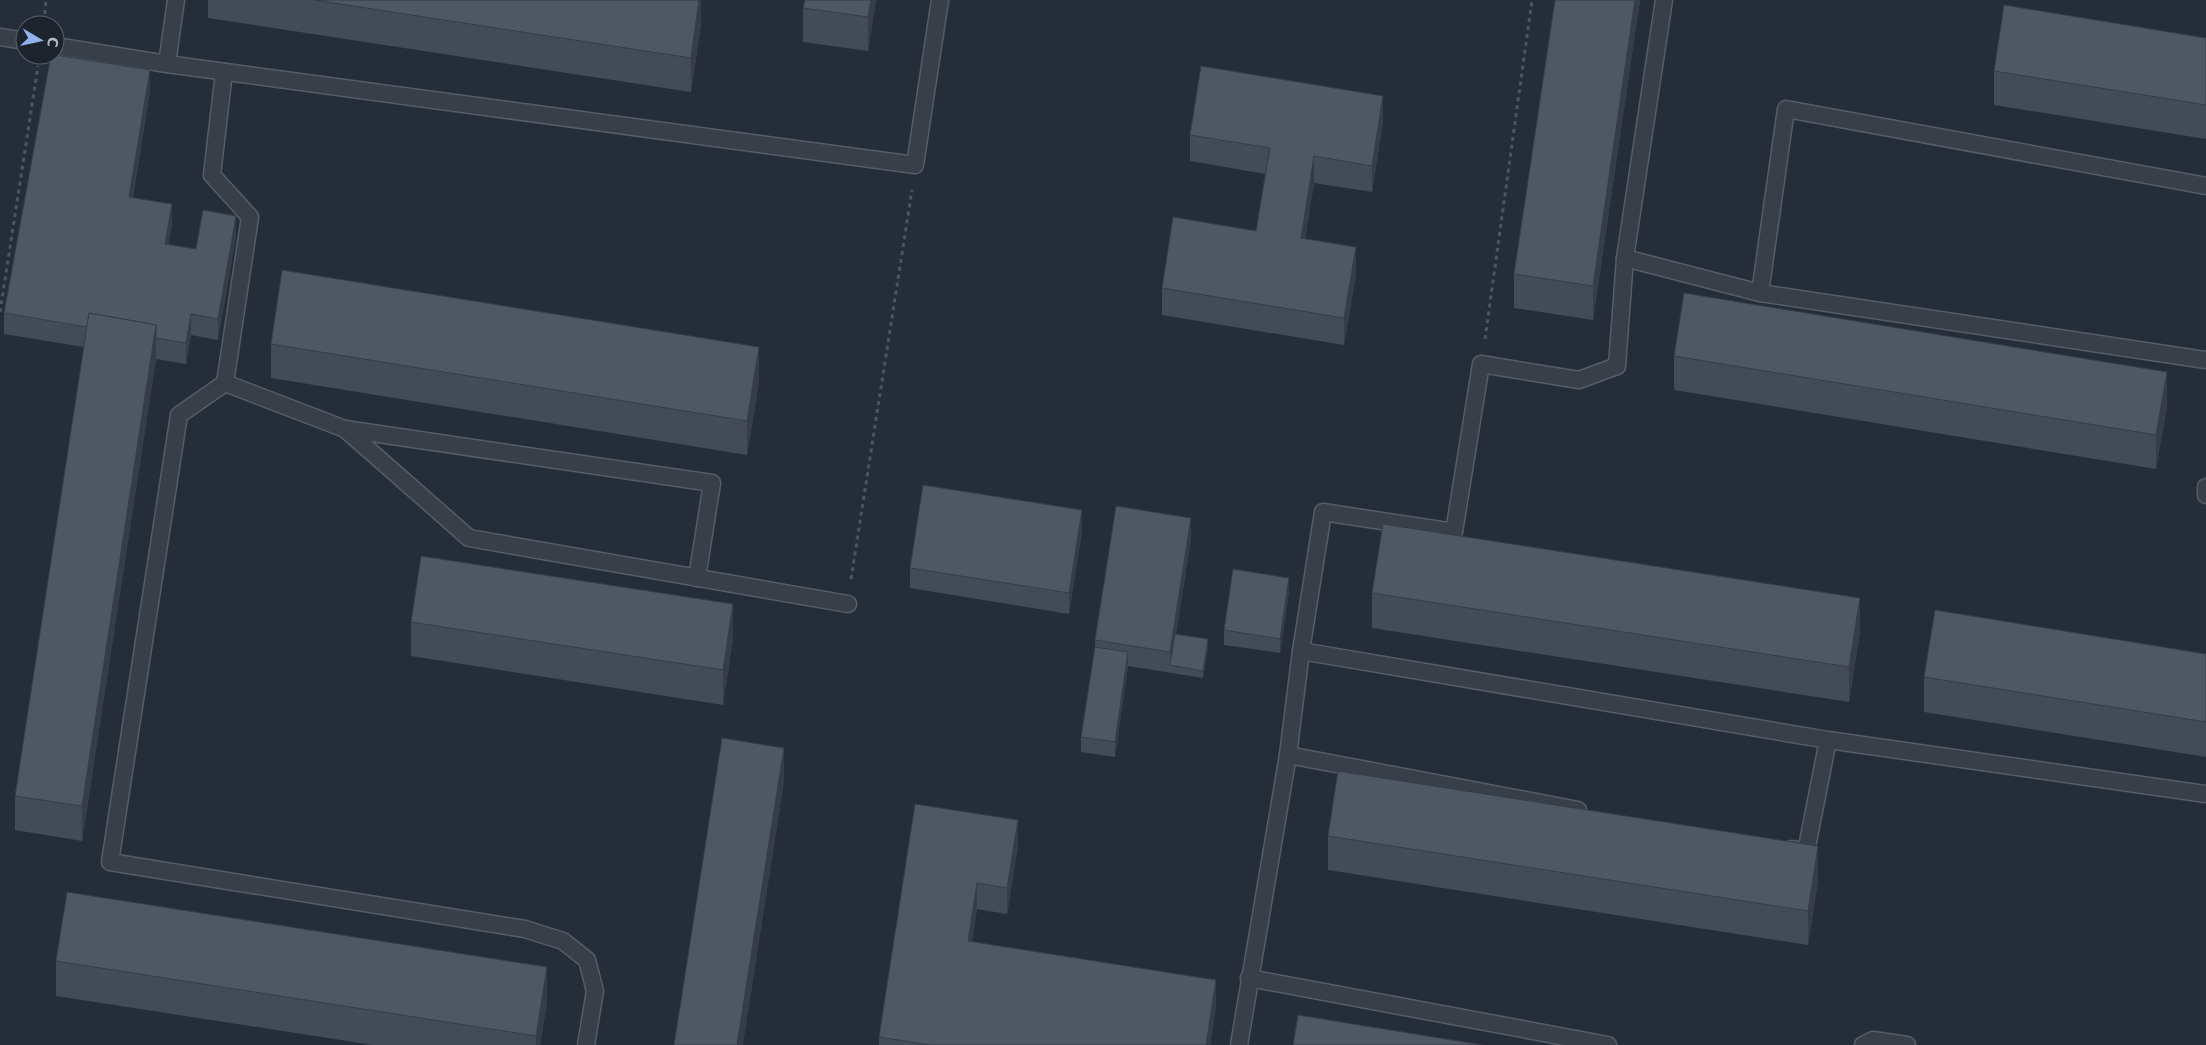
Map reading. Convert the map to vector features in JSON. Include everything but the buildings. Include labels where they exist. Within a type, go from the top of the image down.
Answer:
[{"type":"lane","points":[[167,64],[176,0]]},
{"type":"lane","points":[[65,48],[224,72],[916,164],[940,0]]},
{"type":"lane","points":[[1239,1045],[1288,755],[1301,651],[1323,512],[1454,532],[1481,364],[1578,380],[1618,366],[1625,258],[1664,0]]},
{"type":"lane","points":[[0,37],[15,39]]},
{"type":"lane","points":[[224,72],[212,174],[250,217],[225,383],[179,415],[110,862],[525,929],[563,941],[587,960],[594,991],[586,1045]]},
{"type":"lane","points":[[1760,293],[1786,109],[2206,186]]},
{"type":"lane","points":[[1625,258],[1760,293],[2206,360]]},
{"type":"lane","points":[[225,383],[344,429],[712,483],[697,578]]},
{"type":"lane","points":[[344,429],[469,538],[848,604]]},
{"type":"lane","points":[[2206,487],[2206,495]]},
{"type":"lane","points":[[1301,651],[1828,740],[2206,794]]},
{"type":"lane","points":[[1776,846],[1806,852],[1828,740]]},
{"type":"lane","points":[[1288,755],[1591,812]]},
{"type":"lane","points":[[1249,978],[1608,1045]]},
{"type":"lane","points":[[1863,1045],[1873,1040],[1907,1045]]},
{"type":"path","points":[[44,15],[46,0]]},
{"type":"path","points":[[1481,364],[1532,0]]},
{"type":"path","points":[[0,312],[38,65]]},
{"type":"path","points":[[848,604],[916,164]]}]
